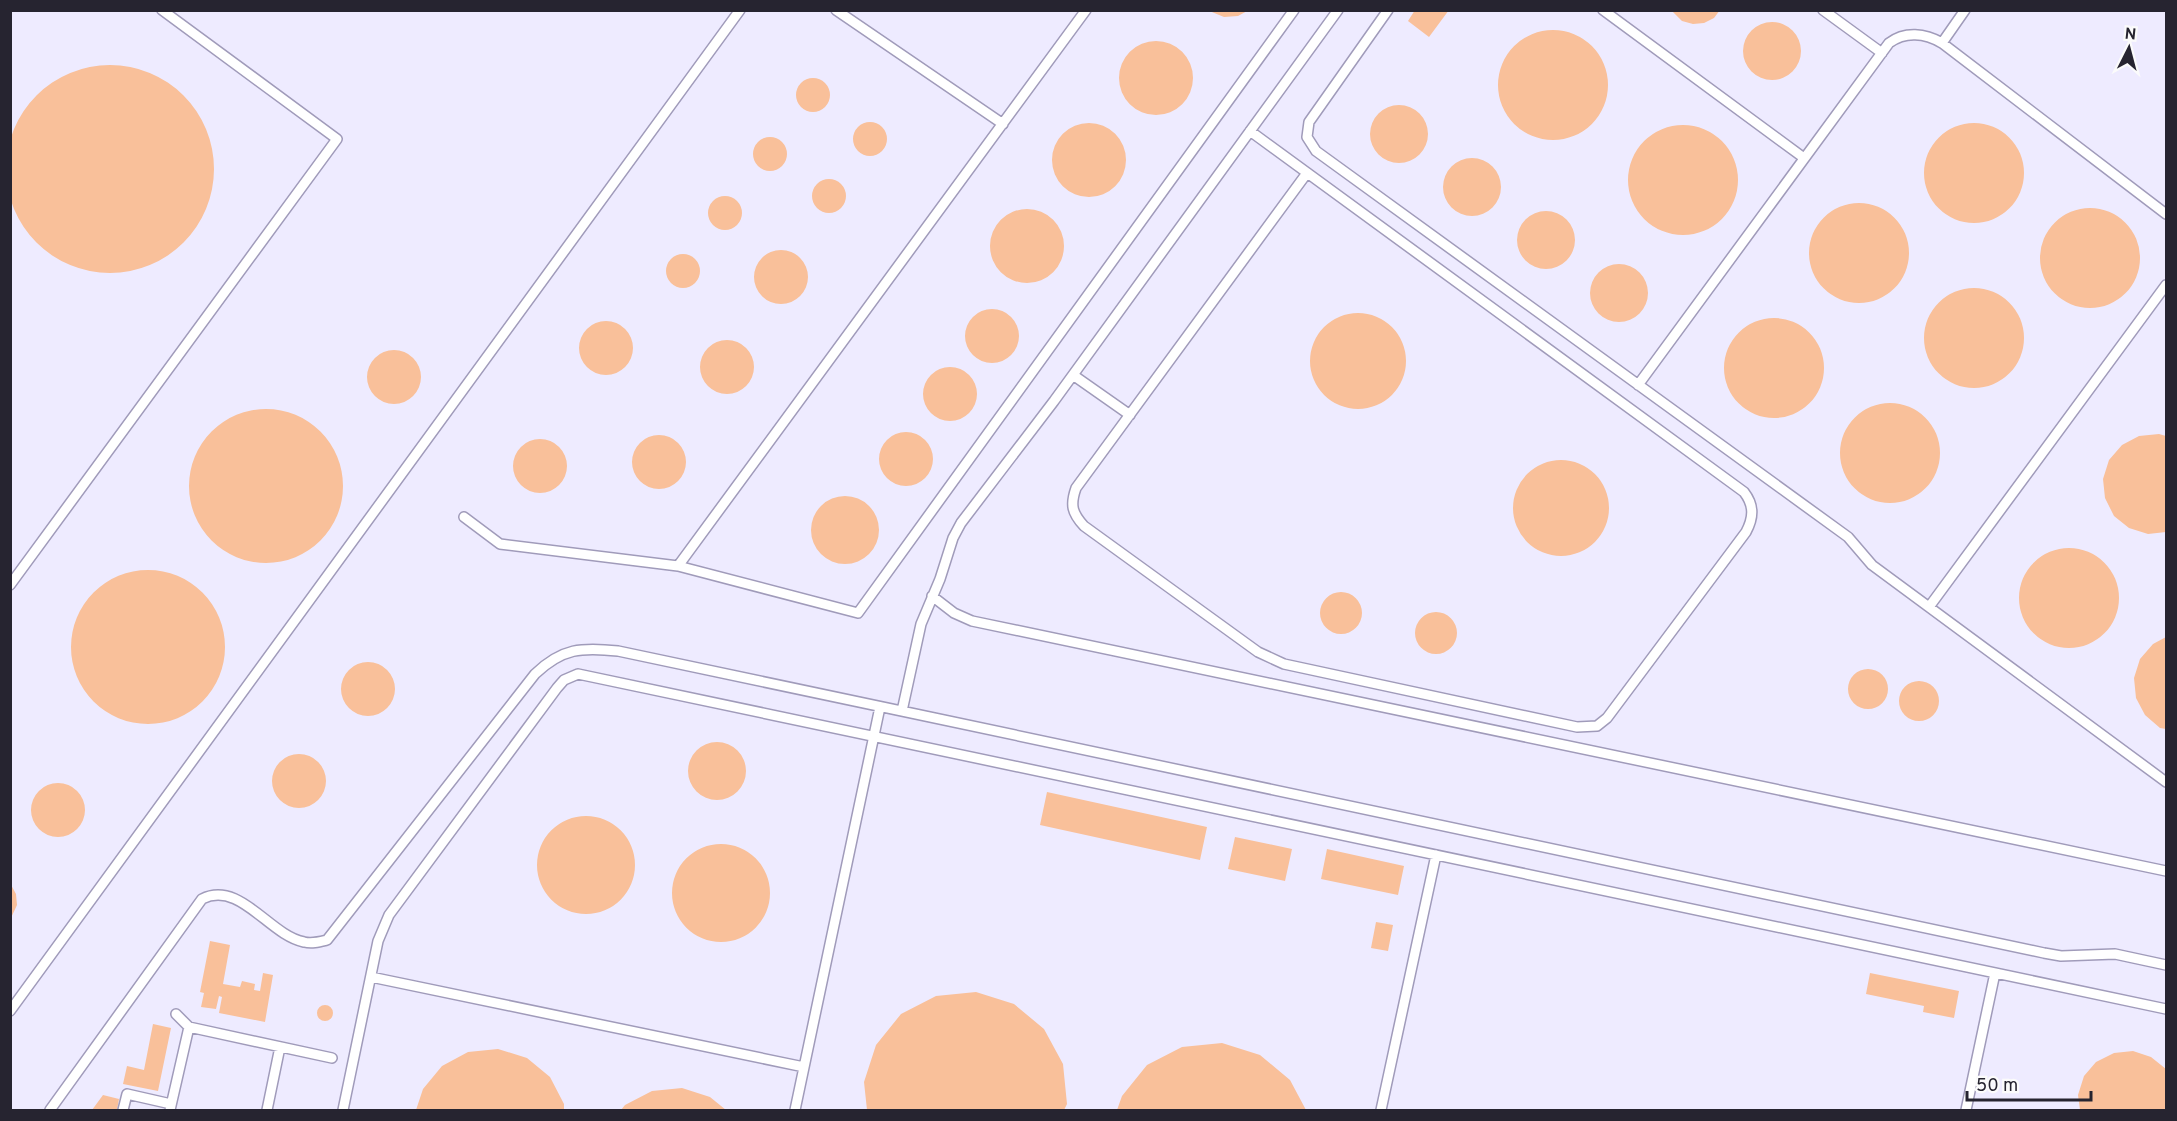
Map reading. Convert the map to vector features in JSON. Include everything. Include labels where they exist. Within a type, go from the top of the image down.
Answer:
[{"type":"lane","points":[[10,585],[337,139],[162,10]]},
{"type":"lane","points":[[10,1011],[740,10]]},
{"type":"lane","points":[[836,10],[1003,124]]},
{"type":"lane","points":[[678,566],[1086,10]]},
{"type":"lane","points":[[464,517],[500,544],[678,566],[858,614],[1294,10]]},
{"type":"lane","points":[[902,711],[921,624],[940,579],[953,538],[961,523],[1073,375],[1338,10]]},
{"type":"lane","points":[[1388,10],[1312,114],[1307,137],[1316,151],[1848,537],[1872,565],[2166,782]]},
{"type":"lane","points":[[1603,10],[1804,158]]},
{"type":"lane","points":[[1823,10],[1882,53]]},
{"type":"lane","points":[[1942,43],[1965,10]]},
{"type":"lane","points":[[1638,385],[1889,43],[1896,38],[1908,35],[1931,36],[1942,43],[2166,214]]},
{"type":"lane","points":[[1250,131],[1744,492],[1750,500],[1751,523],[1746,532],[1607,718],[1597,726],[1577,727],[1284,664],[1258,652],[1084,526],[1076,517],[1072,508],[1076,488],[1307,173]]},
{"type":"lane","points":[[1929,607],[2166,285]]},
{"type":"lane","points":[[1073,375],[1130,415]]},
{"type":"lane","points":[[932,596],[954,613],[972,621],[2166,871]]},
{"type":"lane","points":[[50,1110],[202,899],[210,894],[222,894],[235,898],[291,938],[314,943],[327,940],[535,674],[546,663],[562,653],[577,649],[595,648],[618,651],[2044,953],[2061,956],[2115,954],[2166,965]]},
{"type":"lane","points":[[343,1110],[382,927],[556,688],[571,676],[586,674],[2166,1009]]},
{"type":"lane","points":[[795,1110],[880,706]]},
{"type":"lane","points":[[1381,1110],[1436,855]]},
{"type":"lane","points":[[1965,1110],[1995,973]]},
{"type":"lane","points":[[371,976],[804,1067]]},
{"type":"lane","points":[[176,1014],[189,1027],[332,1058]]},
{"type":"lane","points":[[123,1110],[127,1094],[171,1107],[189,1027]]},
{"type":"lane","points":[[267,1110],[280,1047]]},
{"type":"building","points":[[1207,10],[1249,10],[1238,16],[1224,17]]},
{"type":"building","points":[[1415,10],[1449,10],[1429,37],[1408,21]]},
{"type":"building","points":[[1671,10],[1720,10],[1714,18],[1704,23],[1693,24],[1682,21]]},
{"type":"building","points":[[1766,22],[1778,22],[1793,30],[1801,45],[1801,57],[1793,72],[1778,80],[1766,80],[1751,72],[1743,57],[1743,45],[1751,30]]},
{"type":"building","points":[[1553,30],[1574,34],[1592,46],[1604,64],[1608,85],[1604,106],[1592,124],[1574,136],[1553,140],[1532,136],[1514,124],[1502,106],[1498,85],[1502,64],[1514,46],[1532,34]]},
{"type":"building","points":[[1156,41],[1170,44],[1182,52],[1190,64],[1193,78],[1190,92],[1182,104],[1170,112],[1156,115],[1142,112],[1130,104],[1122,92],[1119,78],[1122,64],[1130,52],[1142,44]]},
{"type":"building","points":[[110,65],[130,67],[150,73],[184,95],[206,129],[212,149],[214,169],[212,189],[206,209],[184,243],[150,265],[130,271],[110,273],[90,271],[70,265],[36,243],[14,209],[8,189],[6,169],[8,149],[14,129],[36,95],[70,73],[90,67]]},
{"type":"building","points":[[813,78],[825,83],[830,95],[825,107],[813,112],[801,107],[796,95],[801,83]]},
{"type":"building","points":[[1399,105],[1410,107],[1420,113],[1426,123],[1428,134],[1426,145],[1420,155],[1410,161],[1399,163],[1388,161],[1378,155],[1372,145],[1370,134],[1372,123],[1378,113],[1388,107]]},
{"type":"building","points":[[870,122],[882,127],[887,139],[882,151],[870,156],[858,151],[853,139],[858,127]]},
{"type":"building","points":[[1089,123],[1103,126],[1115,134],[1123,146],[1126,160],[1123,174],[1115,186],[1103,194],[1089,197],[1075,194],[1063,186],[1055,174],[1052,160],[1055,146],[1063,134],[1075,126]]},
{"type":"building","points":[[1974,123],[2002,131],[2016,145],[2024,173],[2016,201],[2002,215],[1974,223],[1946,215],[1932,201],[1924,173],[1932,145],[1946,131]]},
{"type":"building","points":[[1683,125],[1704,129],[1722,141],[1734,159],[1738,180],[1734,201],[1722,219],[1704,231],[1683,235],[1662,231],[1644,219],[1632,201],[1628,180],[1632,159],[1644,141],[1662,129]]},
{"type":"building","points":[[770,137],[782,142],[787,154],[782,166],[770,171],[758,166],[753,154],[758,142]]},
{"type":"building","points":[[1472,158],[1483,160],[1493,166],[1499,176],[1501,187],[1499,198],[1493,208],[1483,214],[1472,216],[1461,214],[1451,208],[1445,198],[1443,187],[1445,176],[1451,166],[1461,160]]},
{"type":"building","points":[[829,179],[841,184],[846,196],[841,208],[829,213],[817,208],[812,196],[817,184]]},
{"type":"building","points":[[725,196],[737,201],[742,213],[737,225],[725,230],[713,225],[708,213],[713,201]]},
{"type":"building","points":[[1859,203],[1887,211],[1901,225],[1909,253],[1901,281],[1887,295],[1859,303],[1831,295],[1817,281],[1809,253],[1817,225],[1831,211]]},
{"type":"building","points":[[2090,208],[2118,216],[2132,230],[2140,258],[2132,286],[2118,300],[2090,308],[2062,300],[2048,286],[2040,258],[2048,230],[2062,216]]},
{"type":"building","points":[[1027,209],[1041,212],[1053,220],[1061,232],[1064,246],[1061,260],[1053,272],[1041,280],[1027,283],[1013,280],[1001,272],[993,260],[990,246],[993,232],[1001,220],[1013,212]]},
{"type":"building","points":[[1540,211],[1552,211],[1567,219],[1575,234],[1575,246],[1567,261],[1552,269],[1540,269],[1525,261],[1517,246],[1517,234],[1525,219]]},
{"type":"building","points":[[776,250],[786,250],[796,254],[804,262],[808,277],[804,292],[796,300],[786,304],[776,304],[766,300],[758,292],[754,282],[754,272],[758,262],[766,254]]},
{"type":"building","points":[[683,254],[695,259],[700,271],[695,283],[683,288],[671,283],[666,271],[671,259]]},
{"type":"building","points":[[1613,264],[1625,264],[1640,272],[1648,287],[1648,299],[1640,314],[1625,322],[1613,322],[1598,314],[1590,299],[1590,287],[1598,272]]},
{"type":"building","points":[[1974,288],[2002,296],[2016,310],[2024,338],[2016,366],[2002,380],[1974,388],[1946,380],[1932,366],[1924,338],[1932,310],[1946,296]]},
{"type":"building","points":[[987,309],[997,309],[1007,313],[1015,321],[1019,336],[1015,351],[1007,359],[997,363],[987,363],[977,359],[969,351],[965,341],[965,331],[969,321],[977,313]]},
{"type":"building","points":[[1358,313],[1376,316],[1392,327],[1403,343],[1406,361],[1403,379],[1392,395],[1376,406],[1358,409],[1340,406],[1324,395],[1313,379],[1310,361],[1313,343],[1324,327],[1340,316]]},
{"type":"building","points":[[1774,318],[1802,326],[1816,340],[1824,368],[1816,396],[1802,410],[1774,418],[1746,410],[1732,396],[1724,368],[1732,340],[1746,326]]},
{"type":"building","points":[[601,321],[611,321],[621,325],[629,333],[633,348],[629,363],[621,371],[611,375],[601,375],[591,371],[583,363],[579,353],[579,343],[583,333],[591,325]]},
{"type":"building","points":[[722,340],[732,340],[742,344],[750,352],[754,367],[750,382],[742,390],[732,394],[722,394],[712,390],[704,382],[700,372],[700,362],[704,352],[712,344]]},
{"type":"building","points":[[394,350],[404,352],[413,358],[419,367],[421,377],[419,387],[413,396],[404,402],[394,404],[384,402],[375,396],[369,387],[367,377],[369,367],[375,358],[384,352]]},
{"type":"building","points":[[945,367],[955,367],[965,371],[973,379],[977,394],[973,409],[965,417],[955,421],[945,421],[935,417],[927,409],[923,399],[923,389],[927,379],[935,371]]},
{"type":"building","points":[[1890,403],[1918,411],[1932,425],[1940,453],[1932,481],[1918,495],[1890,503],[1862,495],[1848,481],[1840,453],[1848,425],[1862,411]]},
{"type":"building","points":[[266,409],[295,415],[309,422],[320,432],[330,443],[337,457],[343,486],[337,515],[330,529],[320,540],[309,550],[295,557],[266,563],[237,557],[223,550],[212,540],[202,529],[195,515],[189,486],[195,457],[202,443],[212,432],[223,422],[237,415]]},
{"type":"building","points":[[901,432],[911,432],[921,436],[929,444],[933,459],[929,474],[921,482],[911,486],[901,486],[891,482],[883,474],[879,464],[879,454],[883,444],[891,436]]},
{"type":"building","points":[[2159,434],[2166,436],[2166,532],[2148,534],[2129,528],[2114,516],[2105,498],[2103,479],[2109,460],[2122,445],[2139,436]]},
{"type":"building","points":[[654,435],[664,435],[674,439],[682,447],[686,462],[682,477],[674,485],[664,489],[654,489],[644,485],[636,477],[632,467],[632,457],[636,447],[644,439]]},
{"type":"building","points":[[535,439],[545,439],[555,443],[563,451],[567,466],[563,481],[555,489],[545,493],[535,493],[525,489],[517,481],[513,471],[513,461],[517,451],[525,443]]},
{"type":"building","points":[[1561,460],[1579,464],[1595,474],[1605,490],[1609,508],[1605,526],[1595,542],[1579,552],[1561,556],[1543,552],[1527,542],[1517,526],[1513,508],[1517,490],[1527,474],[1543,464]]},
{"type":"building","points":[[845,496],[858,499],[869,506],[876,517],[879,530],[876,543],[869,554],[858,561],[845,564],[832,561],[821,554],[814,543],[811,530],[814,517],[821,506],[832,499]]},
{"type":"building","points":[[2069,548],[2097,556],[2111,570],[2119,598],[2111,626],[2097,640],[2069,648],[2041,640],[2027,626],[2019,598],[2027,570],[2041,556]]},
{"type":"building","points":[[148,570],[177,576],[191,583],[202,593],[212,604],[219,618],[225,647],[219,676],[212,690],[202,701],[191,711],[177,718],[148,724],[119,718],[105,711],[94,701],[84,690],[77,676],[71,647],[77,618],[84,604],[94,593],[105,583],[119,576]]},
{"type":"building","points":[[1341,592],[1356,598],[1362,613],[1356,628],[1341,634],[1326,628],[1320,613],[1326,598]]},
{"type":"building","points":[[1436,612],[1451,618],[1457,633],[1451,648],[1436,654],[1421,648],[1415,633],[1421,618]]},
{"type":"building","points":[[2166,637],[2166,729],[2160,728],[2145,715],[2136,698],[2134,678],[2140,659],[2153,644]]},
{"type":"building","points":[[363,662],[373,662],[383,666],[391,674],[395,689],[391,704],[383,712],[373,716],[363,716],[353,712],[345,704],[341,694],[341,684],[345,674],[353,666]]},
{"type":"building","points":[[1868,669],[1876,670],[1882,675],[1887,681],[1887,697],[1882,703],[1876,708],[1868,709],[1860,708],[1854,703],[1849,697],[1848,689],[1849,681],[1854,675],[1860,670]]},
{"type":"building","points":[[1919,681],[1927,682],[1933,687],[1938,693],[1938,709],[1933,715],[1927,720],[1919,721],[1911,720],[1905,715],[1900,709],[1899,701],[1900,693],[1905,687],[1911,682]]},
{"type":"building","points":[[711,742],[723,742],[738,750],[746,765],[746,777],[738,792],[723,800],[711,800],[696,792],[688,777],[688,765],[696,750]]},
{"type":"building","points":[[294,754],[304,754],[314,758],[322,766],[326,781],[322,796],[314,804],[304,808],[294,808],[284,804],[276,796],[272,786],[272,776],[276,766],[284,758]]},
{"type":"building","points":[[53,783],[63,783],[73,787],[81,795],[85,810],[81,825],[73,833],[63,837],[53,837],[43,833],[35,825],[31,815],[31,805],[35,795],[43,787]]},
{"type":"building","points":[[1047,792],[1207,827],[1200,860],[1040,825]]},
{"type":"building","points":[[586,816],[605,819],[621,830],[632,846],[635,865],[632,884],[621,900],[605,911],[586,914],[567,911],[551,900],[540,884],[537,865],[540,846],[551,830],[567,819]]},
{"type":"building","points":[[1235,837],[1292,849],[1285,881],[1228,869]]},
{"type":"building","points":[[721,844],[740,848],[756,858],[766,874],[770,893],[766,912],[756,928],[740,938],[721,942],[702,938],[686,928],[676,912],[672,893],[676,874],[686,858],[702,848]]},
{"type":"building","points":[[1327,849],[1404,866],[1398,895],[1321,879]]},
{"type":"building","points":[[10,883],[16,894],[17,905],[10,920]]},
{"type":"building","points":[[1376,922],[1393,925],[1388,951],[1371,948]]},
{"type":"building","points":[[210,941],[230,945],[223,984],[240,987],[242,981],[255,984],[254,990],[260,991],[263,973],[273,975],[265,1022],[219,1013],[222,997],[219,996],[216,1009],[201,1007],[204,993],[200,992]]},
{"type":"building","points":[[1870,973],[1959,991],[1954,1018],[1923,1012],[1924,1006],[1866,994]]},
{"type":"building","points":[[976,992],[1014,1004],[1044,1029],[1063,1064],[1067,1104],[1064,1110],[867,1110],[864,1082],[876,1045],[901,1014],[936,996]]},
{"type":"building","points":[[322,1005],[328,1005],[333,1013],[331,1019],[322,1021],[317,1016],[317,1010]]},
{"type":"building","points":[[153,1024],[171,1028],[158,1091],[123,1084],[127,1066],[144,1070]]},
{"type":"building","points":[[1222,1043],[1260,1055],[1290,1080],[1306,1110],[1117,1110],[1122,1096],[1147,1065],[1182,1047]]},
{"type":"building","points":[[498,1049],[527,1058],[550,1077],[564,1104],[564,1110],[416,1110],[423,1089],[442,1066],[468,1052]]},
{"type":"building","points":[[2133,1051],[2151,1057],[2166,1069],[2166,1110],[2080,1110],[2078,1095],[2084,1076],[2096,1062],[2114,1053]]},
{"type":"building","points":[[682,1088],[710,1097],[726,1110],[621,1110],[625,1105],[652,1091]]},
{"type":"building","points":[[103,1095],[119,1099],[117,1110],[92,1110]]}]
